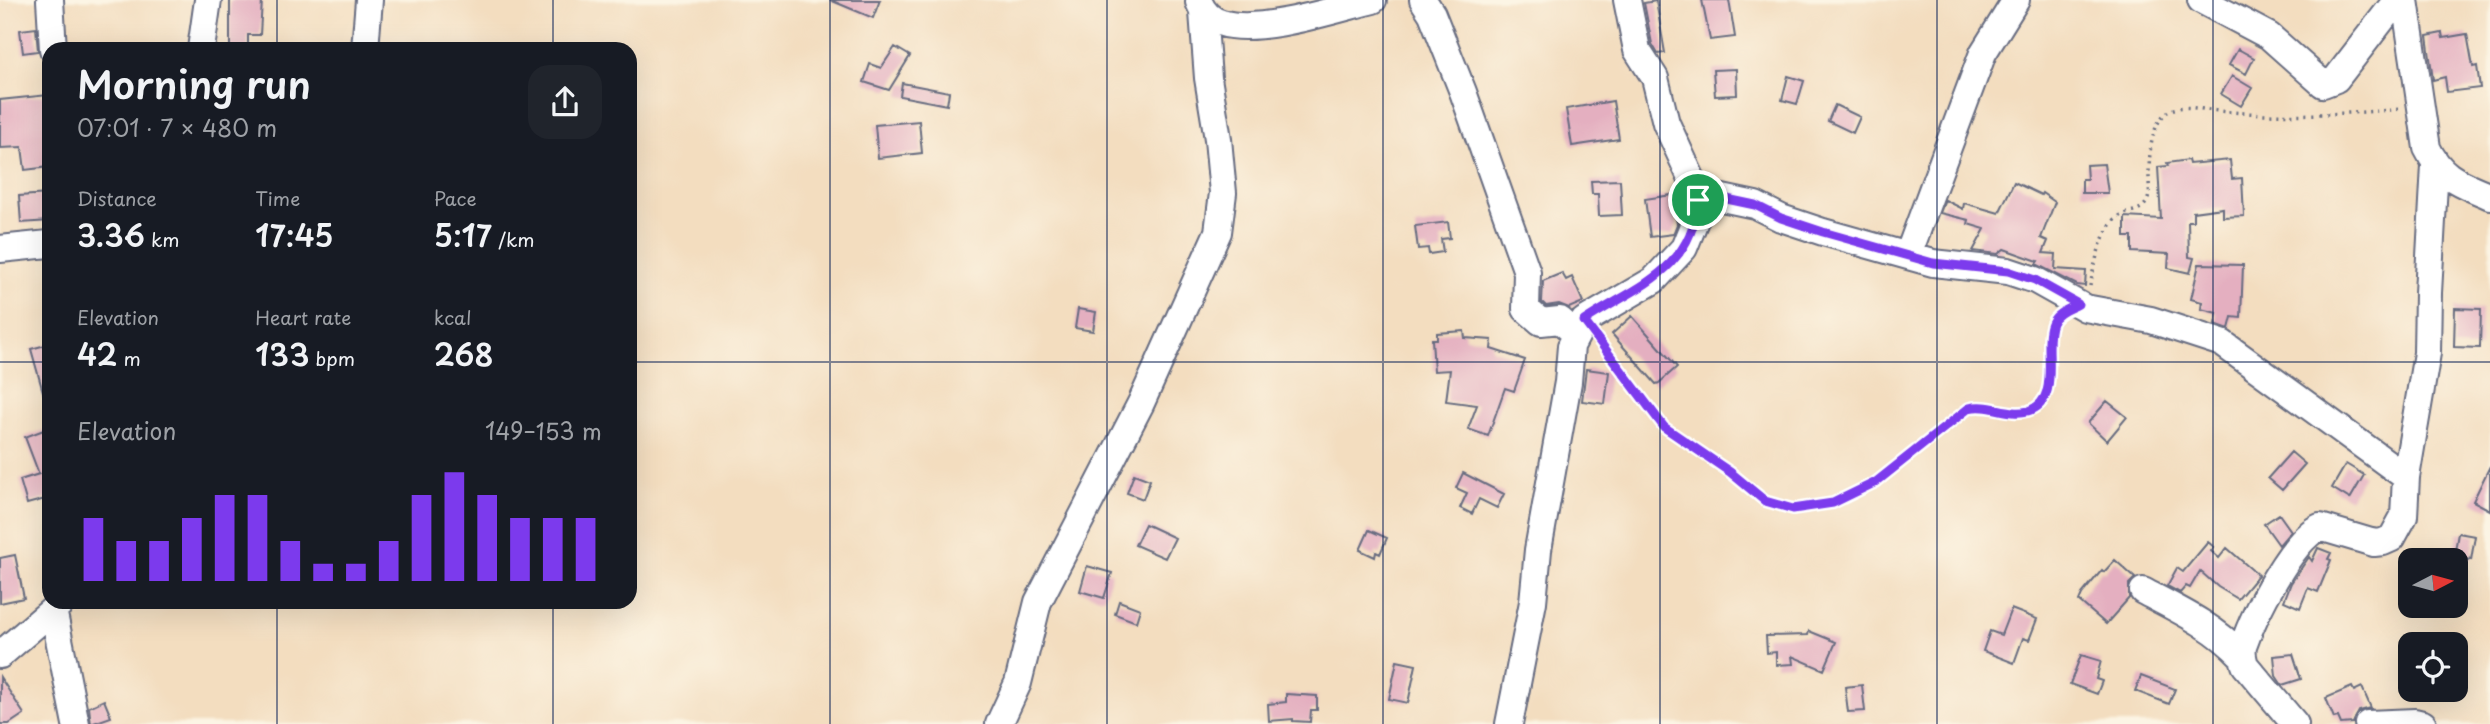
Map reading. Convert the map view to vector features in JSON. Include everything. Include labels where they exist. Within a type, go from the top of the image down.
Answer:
[{"type":"street","points":[[50,0],[53,42]]},
{"type":"street","points":[[202,42],[208,0]]},
{"type":"street","points":[[366,42],[369,0]]},
{"type":"street","points":[[1201,6],[1221,23],[1241,26],[1269,24],[1373,0]]},
{"type":"street","points":[[1423,0],[1432,14],[1463,92],[1527,272],[1526,309],[1541,322],[1560,320],[1580,328]]},
{"type":"street","points":[[1508,724],[1533,602],[1538,550],[1562,415],[1571,346],[1580,328],[1654,280],[1684,248],[1696,218],[1698,200],[1694,184],[1666,123],[1655,78],[1637,50],[1628,0]]},
{"type":"street","points":[[1908,255],[1983,53],[2016,0]]},
{"type":"street","points":[[2201,0],[2269,36],[2323,84],[2336,79],[2397,0]]},
{"type":"street","points":[[2405,0],[2427,148],[2435,165],[2449,178],[2490,196]]},
{"type":"street","points":[[999,724],[1018,683],[1038,602],[1141,403],[1218,232],[1223,193],[1201,6]]},
{"type":"street","points":[[2295,724],[2245,665],[2243,646],[2269,590],[2300,541],[2311,531],[2320,527],[2374,543],[2392,538],[2404,516],[2406,477],[2427,353],[2428,280],[2435,165]]},
{"type":"street","points":[[1698,200],[1722,198],[1755,205],[1781,218],[1823,232],[1933,263],[2008,271],[2035,280],[2082,306],[2151,320],[2222,343],[2406,477]]},
{"type":"street","points":[[0,249],[42,245]]},
{"type":"street","points":[[2143,591],[2202,622],[2226,639],[2242,656]]},
{"type":"street","points":[[0,656],[55,609]]},
{"type":"street","points":[[58,609],[76,724]]},
{"type":"street","points":[[2368,724],[2423,724]]},
{"type":"path","points":[[1580,328],[1664,427],[1730,472],[1765,501],[1793,509],[1833,503],[1876,482],[1969,408],[1982,405],[2013,412],[2028,411],[2037,406],[2046,395],[2048,384],[2051,324],[2057,315],[2082,306],[2097,253],[2111,224],[2119,216],[2143,207],[2149,197],[2149,159],[2157,124],[2166,113],[2184,107],[2292,115],[2336,115],[2419,108]]},
{"type":"building","points":[[230,0],[262,0],[260,35],[248,35],[248,42],[230,42]]},
{"type":"building","points":[[830,0],[880,0],[873,18]]},
{"type":"building","points":[[1702,0],[1729,0],[1735,37],[1710,40]]},
{"type":"building","points":[[1656,1],[1665,53],[1658,54],[1652,44],[1644,3]]},
{"type":"building","points":[[36,28],[38,51],[23,53],[20,30]]},
{"type":"building","points":[[2442,33],[2443,38],[2467,34],[2473,67],[2477,66],[2480,88],[2447,92],[2445,77],[2433,80],[2427,36]]},
{"type":"building","points":[[895,47],[910,56],[889,90],[864,82],[870,64],[881,68]]},
{"type":"building","points":[[2238,49],[2254,58],[2246,74],[2229,65]]},
{"type":"building","points":[[1736,69],[1737,95],[1715,96],[1713,70]]},
{"type":"building","points":[[1788,76],[1804,81],[1797,104],[1782,100]]},
{"type":"building","points":[[2232,76],[2252,88],[2241,106],[2221,94]]},
{"type":"building","points":[[902,83],[949,92],[947,105],[900,96]]},
{"type":"building","points":[[42,96],[42,168],[25,170],[22,147],[0,148],[0,100]]},
{"type":"building","points":[[1613,101],[1619,139],[1572,146],[1566,109]]},
{"type":"building","points":[[1835,105],[1860,117],[1853,133],[1828,121]]},
{"type":"building","points":[[919,121],[922,153],[878,158],[875,125]]},
{"type":"building","points":[[2188,160],[2189,164],[2230,160],[2232,179],[2242,178],[2244,216],[2223,217],[2223,208],[2193,212],[2193,221],[2188,221],[2189,257],[2194,258],[2190,273],[2168,268],[2169,254],[2132,252],[2132,237],[2125,237],[2125,217],[2161,219],[2158,167]]},
{"type":"building","points":[[2104,164],[2108,193],[2082,193],[2082,179],[2087,179],[2086,165]]},
{"type":"building","points":[[1620,180],[1622,215],[1599,216],[1598,194],[1592,194],[1591,181]]},
{"type":"building","points":[[2014,182],[2041,195],[2042,193],[2055,202],[2041,238],[2048,241],[2043,253],[2056,254],[2055,269],[2086,271],[2085,286],[2077,285],[2036,264],[2038,261],[2004,249],[1998,254],[1973,251],[1985,229],[1968,224],[1969,220],[1940,213],[1945,200],[1963,209],[1964,203],[1999,213]]},
{"type":"building","points":[[42,194],[42,222],[21,223],[19,196]]},
{"type":"building","points":[[1672,195],[1677,224],[1673,234],[1650,237],[1645,199]]},
{"type":"building","points":[[1448,222],[1450,238],[1441,239],[1443,252],[1429,254],[1428,248],[1418,249],[1415,226]]},
{"type":"building","points":[[2199,264],[2243,265],[2241,318],[2232,317],[2229,329],[2215,324],[2217,313],[2201,309],[2202,302],[2191,299]]},
{"type":"building","points":[[1562,273],[1566,280],[1572,277],[1583,302],[1569,308],[1559,304],[1546,306],[1542,302],[1543,281]]},
{"type":"building","points":[[2455,308],[2481,309],[2480,348],[2454,347]]},
{"type":"building","points":[[1078,309],[1096,312],[1093,331],[1075,328]]},
{"type":"building","points":[[1632,316],[1677,367],[1659,383],[1656,384],[1612,334]]},
{"type":"building","points":[[1464,331],[1465,338],[1492,340],[1491,349],[1525,360],[1514,391],[1505,388],[1488,436],[1468,429],[1477,405],[1446,401],[1450,370],[1434,371],[1432,339],[1437,339],[1437,333]]},
{"type":"building","points":[[42,346],[42,388],[31,349]]},
{"type":"building","points":[[1586,369],[1609,372],[1605,404],[1582,401]]},
{"type":"building","points":[[2107,401],[2127,417],[2107,441],[2088,423]]},
{"type":"building","points":[[42,431],[42,500],[27,504],[20,480],[39,474],[25,437]]},
{"type":"building","points":[[2291,452],[2305,464],[2282,490],[2268,478]]},
{"type":"building","points":[[2346,464],[2364,475],[2350,499],[2332,488]]},
{"type":"building","points":[[2490,466],[2490,510],[2473,501]]},
{"type":"building","points":[[1463,473],[1504,494],[1497,508],[1479,499],[1472,514],[1460,508],[1467,493],[1456,488]]},
{"type":"building","points":[[1134,474],[1150,480],[1143,499],[1127,493]]},
{"type":"building","points":[[2279,514],[2291,531],[2279,545],[2264,524]]},
{"type":"building","points":[[1145,524],[1175,538],[1165,558],[1135,545]]},
{"type":"building","points":[[1369,530],[1387,538],[1380,554],[1376,552],[1375,557],[1360,550]]},
{"type":"building","points":[[2458,533],[2475,536],[2471,560],[2468,559],[2468,548],[2456,548]]},
{"type":"building","points":[[2208,542],[2214,547],[2211,551],[2219,558],[2227,548],[2258,575],[2238,599],[2218,587],[2200,571],[2190,588],[2186,586],[2180,593],[2167,586],[2177,568],[2183,572]]},
{"type":"building","points":[[2318,548],[2331,553],[2328,559],[2331,560],[2318,592],[2308,588],[2300,608],[2284,601],[2291,583],[2309,557],[2312,561]]},
{"type":"building","points":[[15,555],[24,598],[0,603],[0,558]]},
{"type":"building","points":[[2115,560],[2135,578],[2129,584],[2129,598],[2106,624],[2079,601],[2102,570],[2104,572]]},
{"type":"building","points":[[1087,566],[1112,573],[1104,598],[1080,591]]},
{"type":"building","points":[[1119,601],[1140,609],[1136,622],[1115,614]]},
{"type":"building","points":[[2011,609],[2037,619],[2029,640],[2023,638],[2014,663],[1983,651],[1990,631],[2001,635]]},
{"type":"building","points":[[1809,631],[1836,642],[1824,670],[1792,656],[1793,664],[1776,665],[1776,652],[1767,653],[1766,636],[1808,635]]},
{"type":"building","points":[[2293,654],[2301,679],[2282,685],[2276,676],[2274,656]]},
{"type":"building","points":[[2081,655],[2101,661],[2096,679],[2102,681],[2097,694],[2070,684]]},
{"type":"building","points":[[1397,661],[1416,665],[1408,703],[1389,699]]},
{"type":"building","points":[[2141,676],[2175,689],[2169,704],[2135,691]]},
{"type":"building","points":[[0,677],[24,714],[9,724],[0,724]]},
{"type":"building","points":[[1862,685],[1865,711],[1848,712],[1845,687]]},
{"type":"building","points":[[2352,687],[2354,691],[2362,687],[2371,708],[2359,711],[2353,723],[2341,724],[2338,717],[2334,718],[2326,698]]},
{"type":"building","points":[[1286,694],[1317,696],[1317,710],[1311,710],[1310,722],[1293,719],[1269,721],[1268,704],[1286,702]]},
{"type":"building","points":[[104,700],[111,717],[91,724],[89,707]]},
{"type":"route","points":[[1722,198],[1755,205],[1781,218],[1823,232],[1933,263],[2008,271],[2035,280],[2078,304],[2057,315],[2051,324],[2046,395],[2037,406],[2028,411],[2013,412],[1982,405],[1969,408],[1876,482],[1833,503],[1793,509],[1765,501],[1730,472],[1664,427],[1584,321],[1654,280],[1684,248],[1696,218],[1698,200],[1722,198]]}]
